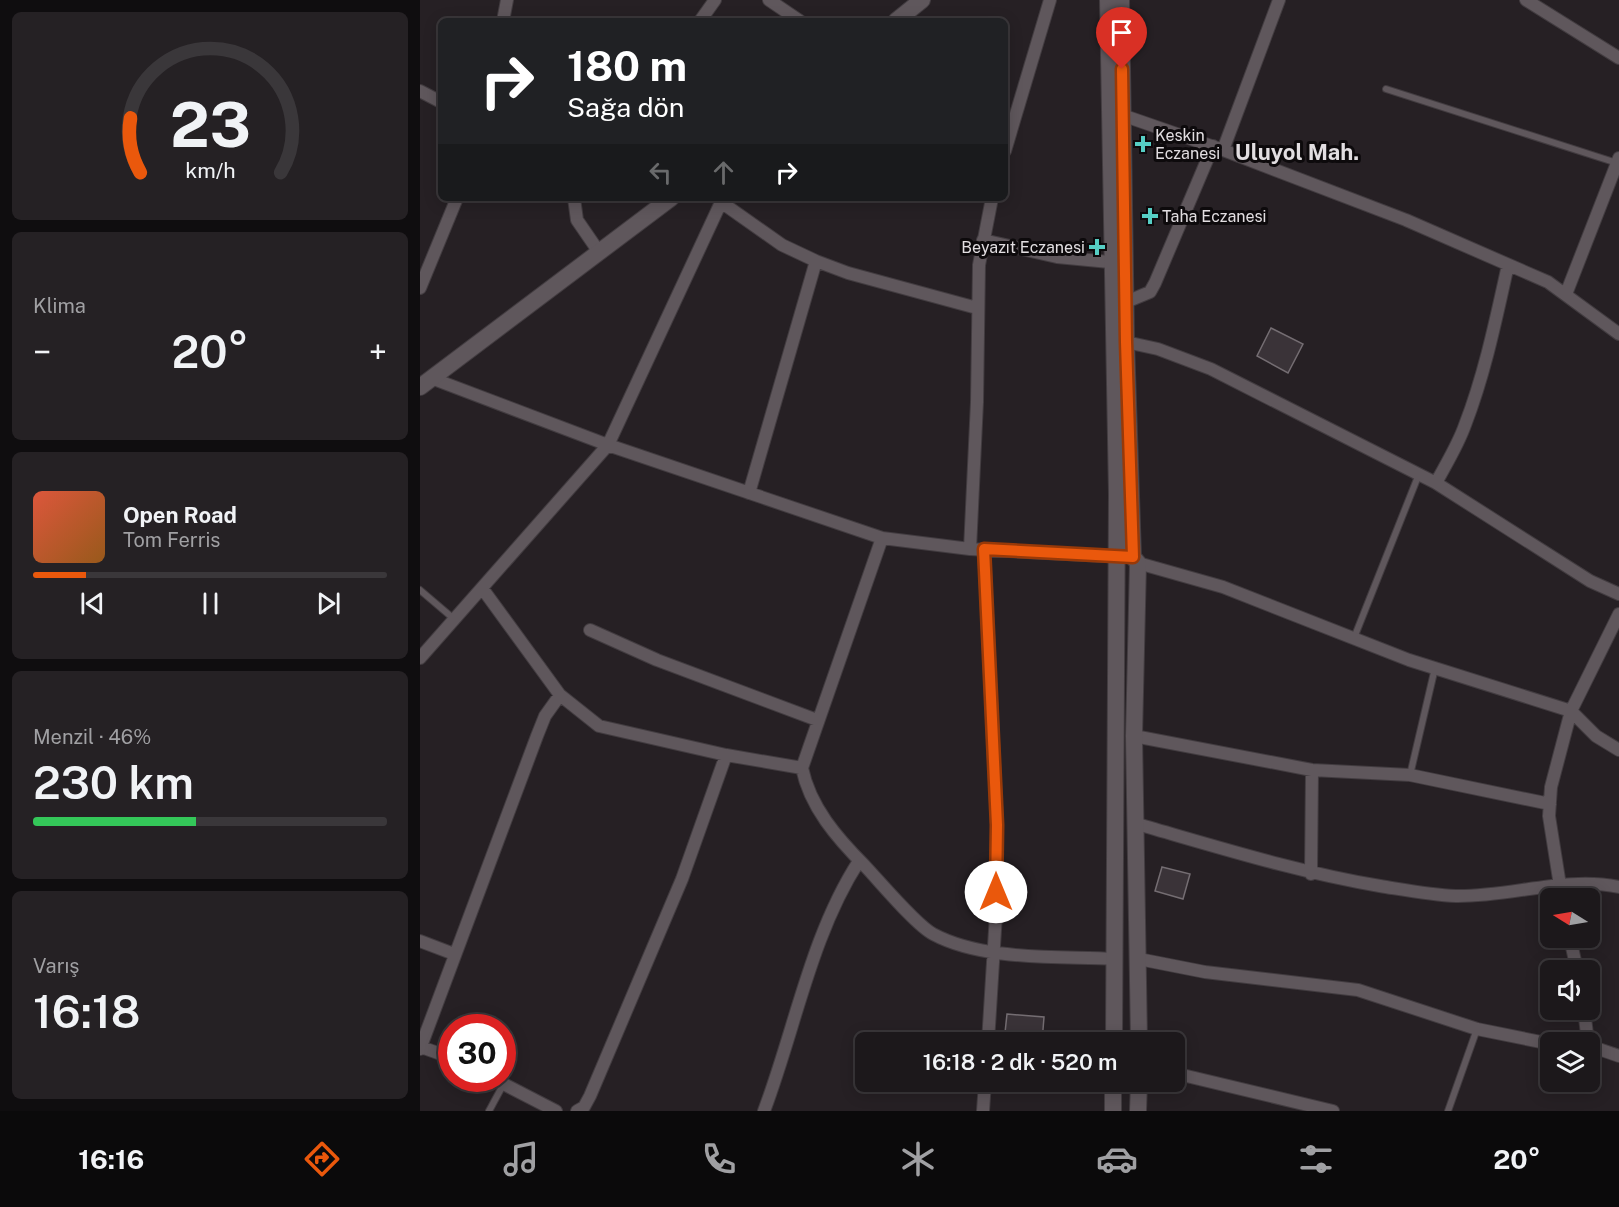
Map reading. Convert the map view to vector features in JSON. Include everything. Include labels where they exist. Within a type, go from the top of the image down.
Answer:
[{"type":"main road","points":[[900,18],[922,0]]},
{"type":"main road","points":[[1108,0],[1120,263],[1137,825],[1139,1032]]},
{"type":"main road","points":[[1114,1032],[1114,958],[1129,559],[1126,302],[1120,263],[1121,0]]},
{"type":"main road","points":[[426,383],[667,201]]},
{"type":"main road","points":[[1113,1092],[1113,1111]]},
{"type":"main road","points":[[1138,1111],[1139,1092]]},
{"type":"street","points":[[504,18],[507,0]]},
{"type":"street","points":[[702,18],[715,0]]},
{"type":"street","points":[[769,0],[796,18]]},
{"type":"street","points":[[1008,141],[1050,0]]},
{"type":"street","points":[[1126,302],[1150,292],[1155,284],[1218,148],[1279,0]]},
{"type":"street","points":[[1526,0],[1619,58]]},
{"type":"street","points":[[420,91],[438,100]]},
{"type":"street","points":[[1122,115],[1218,148],[1406,220],[1548,282],[1619,334]]},
{"type":"street","points":[[1566,294],[1618,160]]},
{"type":"street","points":[[420,288],[456,201]]},
{"type":"street","points":[[574,201],[577,220],[599,252]]},
{"type":"street","points":[[420,658],[608,445],[722,201]]},
{"type":"street","points":[[723,201],[782,245],[816,261],[848,273],[977,308]]},
{"type":"street","points":[[970,549],[977,402],[977,308],[983,240],[991,201]]},
{"type":"street","points":[[983,240],[1057,257],[1120,263]]},
{"type":"street","points":[[749,493],[816,261]]},
{"type":"street","points":[[1436,483],[1464,428],[1476,396],[1493,335],[1508,265]]},
{"type":"street","points":[[1126,342],[1158,349],[1211,369],[1419,474],[1590,580],[1619,594]]},
{"type":"street","points":[[426,383],[882,538],[970,549],[1129,559],[1223,587],[1435,668],[1571,711],[1596,736],[1619,750]]},
{"type":"street","points":[[882,538],[802,768],[805,783],[815,806],[834,833],[859,861],[932,934],[956,943],[994,952],[1114,958]]},
{"type":"street","points":[[984,549],[997,825],[994,952],[989,1032]]},
{"type":"street","points":[[482,588],[560,695],[599,726],[726,755],[802,768]]},
{"type":"street","points":[[1559,888],[1549,816],[1551,788],[1571,711],[1619,614]]},
{"type":"street","points":[[590,630],[657,660],[817,720]]},
{"type":"street","points":[[438,1053],[421,1048],[454,954],[537,736],[545,716],[560,695]]},
{"type":"street","points":[[1134,736],[1312,770],[1410,775],[1550,804]]},
{"type":"street","points":[[577,1111],[584,1107],[590,1096],[677,890],[726,755]]},
{"type":"street","points":[[1311,874],[1312,770]]},
{"type":"street","points":[[1137,825],[1311,874],[1422,893],[1456,896],[1540,893]]},
{"type":"street","points":[[764,1111],[819,946],[843,885],[859,861]]},
{"type":"street","points":[[1577,888],[1590,885],[1619,887]]},
{"type":"street","points":[[420,941],[454,954]]},
{"type":"street","points":[[1139,959],[1204,972],[1358,990],[1477,1029],[1540,1042]]},
{"type":"street","points":[[1600,1048],[1619,1056]]},
{"type":"street","points":[[1185,1076],[1333,1111]]},
{"type":"street","points":[[516,1091],[556,1111]]},
{"type":"street","points":[[983,1111],[985,1092]]},
{"type":"lane","points":[[1386,89],[1618,160]]},
{"type":"lane","points":[[1353,638],[1419,474]]},
{"type":"lane","points":[[420,590],[454,619]]},
{"type":"lane","points":[[1410,775],[1435,668]]},
{"type":"lane","points":[[1448,1111],[1477,1029]]},
{"type":"lane","points":[[489,1111],[499,1092]]},
{"type":"building","points":[[1271,328],[1303,344],[1288,373],[1257,356]]},
{"type":"building","points":[[1162,867],[1190,874],[1183,899],[1155,891]]},
{"type":"building","points":[[1007,1014],[1044,1017],[1043,1032],[1005,1032]]},
{"type":"place","name":"Keskin Eczanesi","points":[[1143,144]]},
{"type":"place","name":"Taha Eczanesi","points":[[1150,216]]},
{"type":"place","name":"Beyazıt Eczanesi","points":[[1097,247]]},
{"type":"district","name":"Uluyol Mah.","points":[[1297,152]]},
{"type":"route","points":[[996,892],[997,825],[984,549],[1133,557],[1126,342],[1122,69]]}]
